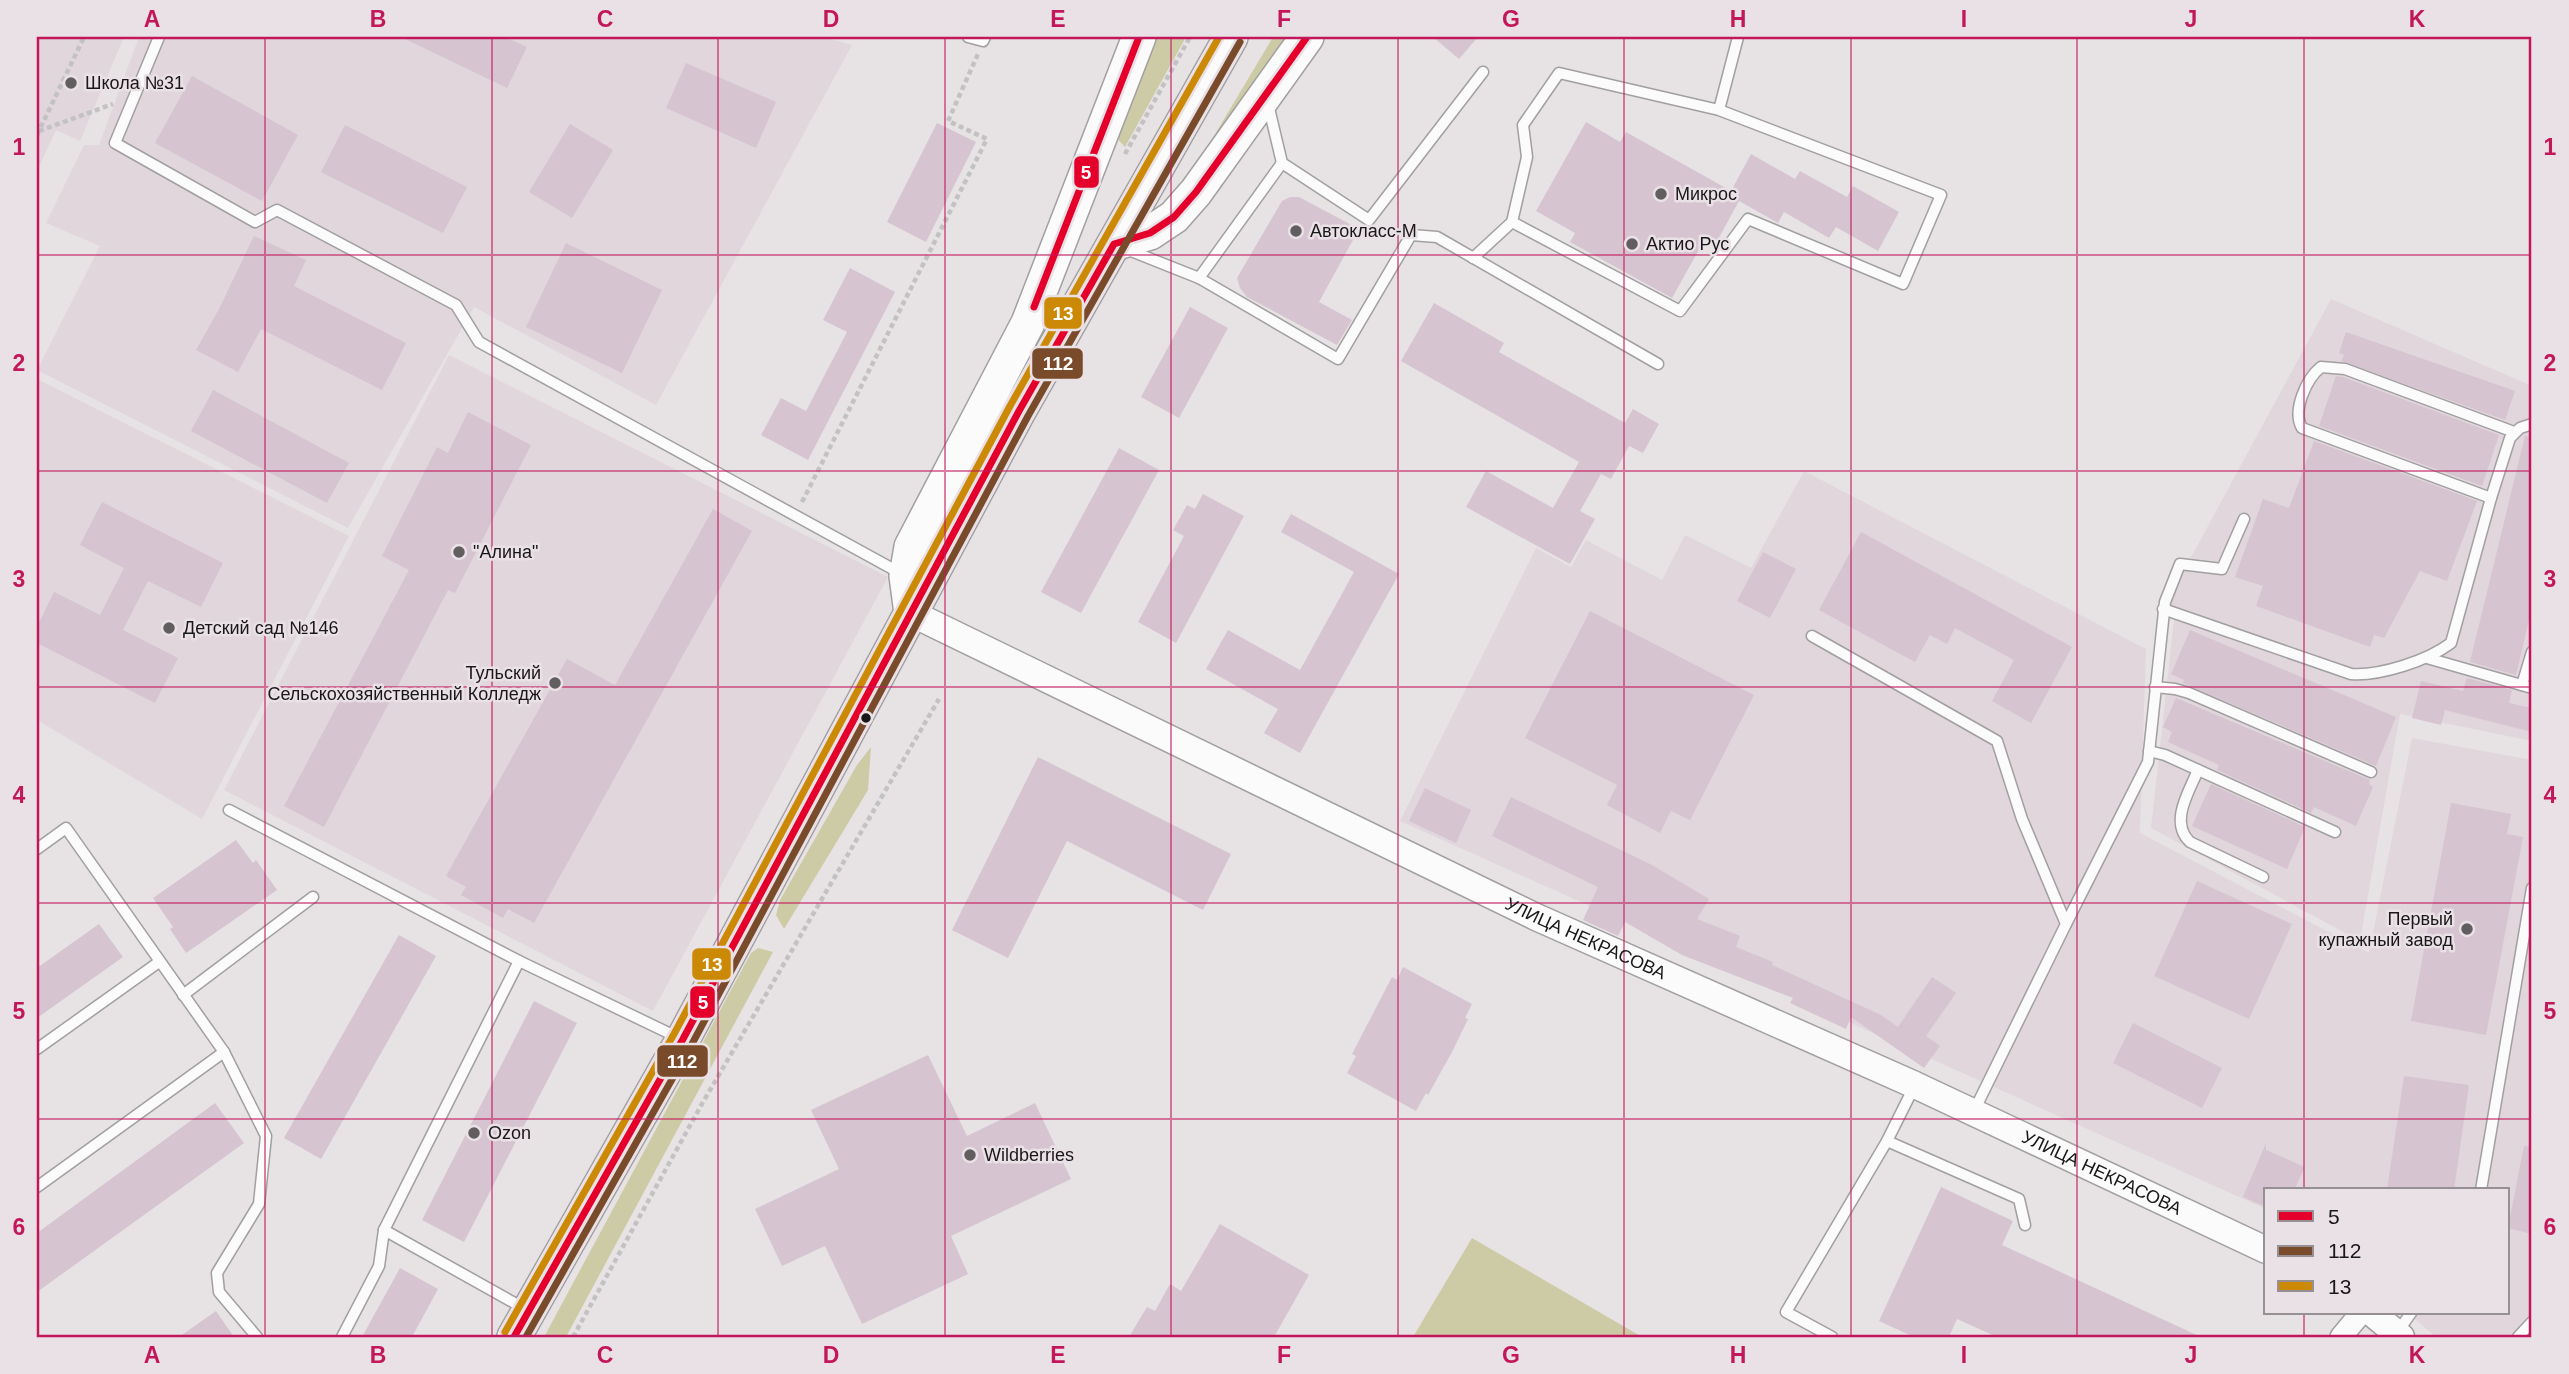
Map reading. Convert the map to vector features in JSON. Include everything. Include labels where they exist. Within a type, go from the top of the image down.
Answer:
[{"type":"main road","points":[[914,592],[911,547],[1028,323],[1139,37]]},
{"type":"main road","points":[[522,1324],[683,1039],[914,592],[1231,37]]},
{"type":"main road","points":[[1019,411],[1028,323],[1106,257],[1174,217],[1196,192],[1307,37]]},
{"type":"street","name":"УЛИЦА НЕКРАСОВА","points":[[914,592],[1536,916],[1915,1085],[2264,1250]]},
{"type":"street","points":[[2341,1337],[2360,1314]]},
{"type":"street","points":[[2374,1314],[2403,1328]]},
{"type":"lane","points":[[159,37],[115,143],[255,222],[277,210],[456,305],[479,342],[796,516],[914,592]]},
{"type":"lane","points":[[968,37],[984,39]]},
{"type":"lane","points":[[1719,110],[1738,37]]},
{"type":"lane","points":[[1266,96],[1282,163],[1369,219],[1483,72]]},
{"type":"lane","points":[[1473,258],[1512,222],[1527,157],[1523,125],[1559,73],[1719,110],[1941,195],[1903,284],[1748,219],[1680,311],[1512,222]]},
{"type":"lane","points":[[1199,278],[1282,163]]},
{"type":"lane","points":[[1106,257],[1199,278],[1338,359],[1411,235],[1437,237],[1658,364]]},
{"type":"lane","points":[[2491,498],[2302,428],[2299,415],[2308,382],[2321,368],[2333,366],[2514,432],[2532,424]]},
{"type":"lane","points":[[2163,609],[2351,674],[2365,675],[2427,658],[2451,643],[2491,498],[2514,432]]},
{"type":"lane","points":[[1974,1113],[2148,762],[2163,609],[2180,564],[2222,569],[2244,519]]},
{"type":"lane","points":[[1812,636],[1997,741],[2022,819],[2066,924]]},
{"type":"lane","points":[[2427,658],[2527,687],[2532,652]]},
{"type":"lane","points":[[2155,687],[2189,694],[2371,772]]},
{"type":"lane","points":[[2149,751],[2165,755],[2335,832]]},
{"type":"lane","points":[[2198,770],[2180,814],[2179,824],[2183,836],[2190,842],[2263,877]]},
{"type":"lane","points":[[229,810],[519,961],[683,1039]]},
{"type":"lane","points":[[37,849],[66,828],[224,1052],[266,1136],[259,1205],[217,1273],[219,1292],[257,1337]]},
{"type":"lane","points":[[2481,1188],[2532,888]]},
{"type":"lane","points":[[183,995],[313,897]]},
{"type":"lane","points":[[37,1049],[159,961]]},
{"type":"lane","points":[[342,1337],[379,1266],[384,1230],[519,961]]},
{"type":"lane","points":[[37,1187],[224,1052]]},
{"type":"lane","points":[[1832,1337],[1786,1312],[1887,1141],[1915,1085]]},
{"type":"lane","points":[[1887,1141],[2018,1199],[2025,1225]]},
{"type":"lane","points":[[384,1230],[522,1324]]},
{"type":"lane","points":[[2518,1337],[2532,1322]]},
{"type":"path","points":[[38,133],[84,37]]},
{"type":"path","points":[[1124,156],[1190,37]]},
{"type":"path","points":[[796,516],[987,139],[948,121],[984,39]]},
{"type":"path","points":[[38,133],[135,96]]},
{"type":"path","points":[[573,1337],[703,1102],[939,699]]},
{"type":"shaded area","name":"Школа №31","points":[[37,37],[124,37],[80,141],[56,130],[37,171]]},
{"type":"shaded area","points":[[139,37],[824,37],[852,45],[656,405],[474,307],[348,528],[37,370],[100,246],[46,223],[84,145],[99,145]]},
{"type":"shaded area","points":[[2331,299],[2532,386],[2532,741],[2400,714],[2360,941],[2151,828],[2174,619],[2163,609]]},
{"type":"shaded area","name":"Тульский Сельскохозяйственный Колледж","points":[[449,355],[888,577],[653,1011],[224,790]]},
{"type":"shaded area","name":"Детский сад №146","points":[[37,379],[349,536],[202,819],[37,720]]},
{"type":"shaded area","points":[[1804,471],[2146,649],[2140,833],[2369,953],[2412,738],[2532,760],[2532,1337],[2436,1337],[2409,1314],[2510,1314],[2510,1188],[2264,1188],[2264,1208],[1400,821],[1536,548],[1571,567],[1586,540],[1662,580],[1685,535],[1751,568]]},
{"type":"green space","points":[[1156,37],[1186,37],[1125,147],[1114,135]]},
{"type":"green space","points":[[1273,37],[1287,37],[1202,156]]},
{"type":"green space","points":[[871,747],[868,790],[784,929],[776,915],[780,900],[857,765]]},
{"type":"green space","points":[[758,948],[773,952],[566,1337],[544,1337],[751,953]]},
{"type":"green space","points":[[1472,1238],[1642,1337],[1413,1337]]},
{"type":"building","points":[[401,37],[505,37],[527,47],[507,88]]},
{"type":"building","points":[[1433,37],[1478,37],[1459,59]]},
{"type":"building","points":[[686,63],[776,102],[756,148],[666,108]]},
{"type":"building","points":[[192,76],[298,135],[262,201],[155,143]]},
{"type":"building","points":[[1586,122],[1620,142],[1626,132],[1731,191],[1751,154],[1795,179],[1800,171],[1847,197],[1853,186],[1899,212],[1878,251],[1836,227],[1829,238],[1784,212],[1778,223],[1739,201],[1716,243],[1706,237],[1672,298],[1570,242],[1575,233],[1536,211]]},
{"type":"building","points":[[937,123],[976,142],[926,242],[887,222]]},
{"type":"building","points":[[570,124],[613,150],[572,218],[529,192]]},
{"type":"building","points":[[345,125],[467,187],[443,233],[321,172]]},
{"type":"building","points":[[1299,197],[1359,229],[1319,302],[1352,320],[1337,345],[1247,297],[1240,288],[1237,278],[1282,201]]},
{"type":"building","points":[[254,236],[306,260],[294,286],[406,343],[382,390],[261,329],[238,372],[196,350]]},
{"type":"building","points":[[566,243],[662,290],[622,373],[526,327]]},
{"type":"building","points":[[850,268],[895,292],[808,460],[761,435],[781,398],[806,411],[847,332],[823,320]]},
{"type":"building","points":[[1434,303],[1504,343],[1499,352],[1625,423],[1633,409],[1659,424],[1643,453],[1629,446],[1611,479],[1601,474],[1580,511],[1595,519],[1570,564],[1466,507],[1486,471],[1553,508],[1579,462],[1401,361]]},
{"type":"building","points":[[1190,307],[1228,328],[1179,418],[1141,397]]},
{"type":"building","points":[[2346,332],[2515,391],[2505,420],[2341,361],[2344,355],[2339,353]]},
{"type":"building","points":[[2336,376],[2499,435],[2482,486],[2319,426]]},
{"type":"building","points":[[213,390],[349,463],[327,503],[191,431]]},
{"type":"building","points":[[468,412],[531,445],[455,593],[448,590],[324,827],[284,806],[409,570],[382,556],[437,447],[448,453]]},
{"type":"building","points":[[2525,436],[2532,437],[2532,607],[2516,675],[2470,662]]},
{"type":"building","points":[[2314,441],[2477,501],[2447,581],[2420,571],[2384,638],[2374,635],[2370,647],[2256,606],[2263,586],[2235,577],[2263,499],[2289,508]]},
{"type":"building","points":[[1119,448],[1159,470],[1081,613],[1041,592]]},
{"type":"building","points":[[1203,494],[1244,516],[1176,643],[1138,622],[1184,536],[1173,530],[1187,505],[1195,509]]},
{"type":"building","points":[[102,502],[223,563],[201,607],[148,581],[123,630],[178,658],[155,703],[37,643],[37,627],[54,592],[100,615],[124,568],[80,545]]},
{"type":"building","points":[[713,509],[752,531],[534,923],[508,909],[503,918],[461,895],[466,887],[446,876],[567,659],[615,685]]},
{"type":"building","points":[[1291,514],[1399,574],[1300,753],[1264,733],[1278,709],[1206,669],[1228,630],[1300,670],[1354,572],[1281,532]]},
{"type":"building","points":[[1861,532],[2072,647],[2031,723],[1992,701],[2014,660],[1955,628],[1947,644],[1930,635],[1915,662],[1819,610]]},
{"type":"building","points":[[1763,552],[1796,569],[1770,618],[1737,601]]},
{"type":"building","points":[[1590,611],[1754,695],[1690,820],[1671,811],[1660,833],[1607,805],[1617,785],[1525,738]]},
{"type":"building","points":[[2190,630],[2396,717],[2376,766],[2183,683],[2184,680],[2171,674]]},
{"type":"building","points":[[2467,678],[2512,690],[2509,703],[2532,708],[2532,732],[2445,710],[2441,725],[2412,718],[2421,681],[2463,691]]},
{"type":"building","points":[[2176,698],[2370,780],[2369,784],[2373,787],[2356,826],[2314,807],[2311,813],[2217,770],[2219,765],[2168,742],[2172,732],[2163,727]]},
{"type":"building","points":[[1038,757],[1231,854],[1203,910],[1067,841],[1008,958],[952,930]]},
{"type":"building","points":[[2211,784],[2305,827],[2287,869],[2192,826]]},
{"type":"building","points":[[1425,788],[1471,810],[1456,843],[1409,821]]},
{"type":"building","points":[[1511,797],[1652,865],[1709,899],[1697,919],[1740,936],[1736,947],[1773,962],[1772,965],[1881,1015],[1898,1027],[1932,977],[1956,993],[1926,1036],[1940,1046],[1924,1068],[1851,1017],[1846,1029],[1790,1003],[1793,998],[1682,955],[1625,922],[1618,936],[1583,920],[1598,887],[1492,836]]},
{"type":"building","name":"Первый купажный завод","points":[[2451,803],[2511,814],[2507,834],[2523,837],[2486,1035],[2411,1021]]},
{"type":"building","points":[[236,840],[253,863],[256,860],[277,890],[186,953],[170,929],[173,927],[153,898]]},
{"type":"building","points":[[2197,881],[2292,924],[2249,1019],[2154,976]]},
{"type":"building","points":[[99,924],[123,957],[37,1018],[37,968]]},
{"type":"building","points":[[399,935],[436,956],[321,1159],[284,1138]]},
{"type":"building","points":[[1403,967],[1472,1004],[1452,1052],[1416,1111],[1347,1073],[1356,1056],[1352,1054],[1392,977],[1397,980]]},
{"type":"building","points":[[534,1001],[577,1023],[464,1242],[422,1220]]},
{"type":"building","points":[[2133,1023],[2222,1068],[2202,1108],[2113,1063]]},
{"type":"building","points":[[928,1055],[967,1136],[1035,1103],[1071,1179],[951,1236],[968,1274],[862,1324],[825,1246],[782,1266],[755,1209],[839,1169],[811,1110]]},
{"type":"building","points":[[2404,1076],[2469,1085],[2454,1188],[2387,1188]]},
{"type":"building","points":[[215,1103],[244,1143],[37,1292],[37,1233]]},
{"type":"building","points":[[2266,1143],[2266,1150],[2305,1167],[2295,1188],[2264,1188],[2264,1206],[2243,1197]]},
{"type":"building","points":[[2524,1146],[2532,1147],[2532,1234],[2510,1228]]},
{"type":"building","points":[[1941,1187],[2013,1221],[2002,1245],[2201,1337],[1997,1337],[1957,1319],[1949,1337],[1914,1337],[1879,1321]]},
{"type":"building","points":[[1220,1224],[1309,1275],[1274,1337],[1129,1337],[1147,1307],[1155,1311],[1170,1284],[1181,1291]]},
{"type":"building","points":[[400,1268],[438,1289],[412,1337],[362,1337]]},
{"type":"building","points":[[216,1311],[234,1337],[179,1337]]},
{"type":"transit line","name":"5","points":[[1034,307],[1139,37]]},
{"type":"transit line","name":"13","points":[[505,1332],[674,1034],[1010,406],[1219,37]]},
{"type":"transit line","name":"5","points":[[514,1337],[683,1039],[1019,411],[1114,244],[1150,233],[1174,217],[1196,192],[1307,37]]},
{"type":"transit line","name":"112","points":[[526,1337],[692,1044],[1028,416],[1240,42]]},
{"type":"place","name":"Школа №31","points":[[71,83]]},
{"type":"place","name":"Микрос","points":[[1661,194]]},
{"type":"place","name":"Автокласс-М","points":[[1296,231]]},
{"type":"place","name":"Актио Рус","points":[[1632,244]]},
{"type":"place","name":"\"Алина\"","points":[[459,552]]},
{"type":"place","name":"Детский сад №146","points":[[169,628]]},
{"type":"place","name":"Тульский Сельскохозяйственный Колледж","points":[[555,683]]},
{"type":"place","name":"Первый купажный завод","points":[[2467,929]]},
{"type":"place","name":"Ozon","points":[[474,1133]]},
{"type":"place","name":"Wildberries","points":[[970,1155]]}]
